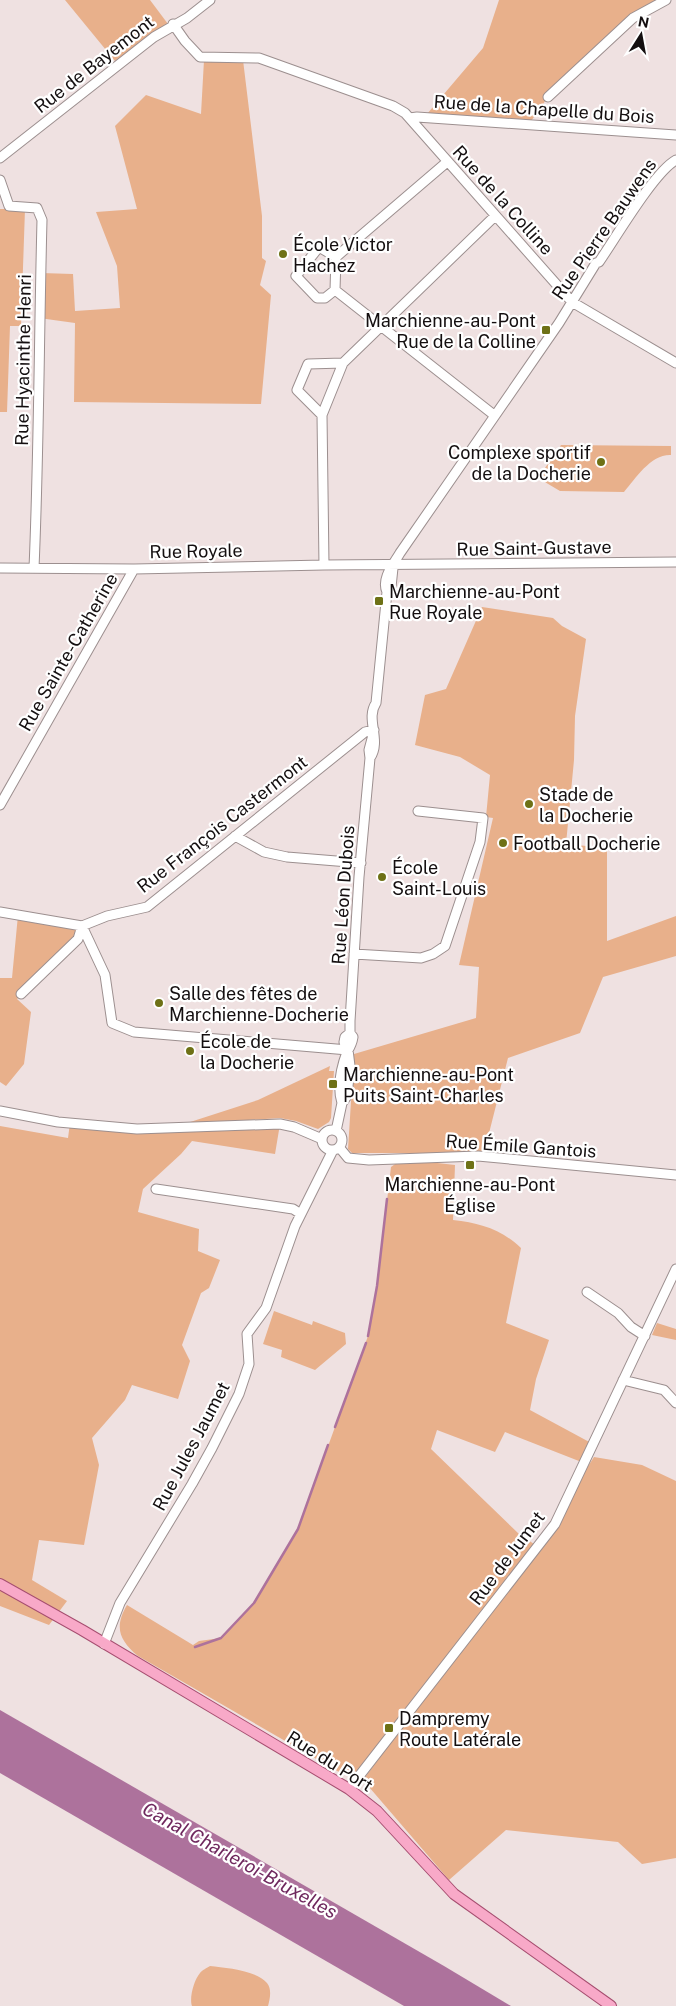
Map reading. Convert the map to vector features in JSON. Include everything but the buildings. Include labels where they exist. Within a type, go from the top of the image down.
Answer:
[{"type":"main road","name":"Rue du Port","points":[[0,1584],[82,1630],[349,1789],[377,1811],[454,1894],[611,2006]]},
{"type":"street","name":"Rue de Bayemont","points":[[0,158],[154,37],[173,24],[187,18],[210,0]]},
{"type":"street","points":[[548,97],[633,18],[666,0]]},
{"type":"street","name":"Rue de la Colline","points":[[173,24],[189,46],[200,57],[258,58],[405,112],[572,302],[676,364]]},
{"type":"street","name":"Rue de la Chapelle du Bois","points":[[410,118],[676,135]]},
{"type":"street","name":"Rue Pierre Bauwens","points":[[393,565],[572,302],[591,271],[654,181],[676,160]]},
{"type":"street","points":[[336,257],[319,247],[296,276],[318,298],[325,298],[335,290],[336,257],[447,162]]},
{"type":"street","name":"Rue Hyacinthe Henri","points":[[0,180],[9,206],[37,208],[42,220],[34,568]]},
{"type":"street","points":[[324,565],[322,415],[343,364],[495,216]]},
{"type":"street","points":[[335,290],[494,415]]},
{"type":"street","points":[[322,415],[297,390],[308,364],[343,364]]},
{"type":"street","name":"Rue Saint-Gustave","points":[[393,565],[676,562]]},
{"type":"street","name":"Rue Royale","points":[[0,568],[134,569],[393,565]]},
{"type":"street","name":"Rue Léon Dubois","points":[[336,1131],[342,1103],[347,1096],[350,1066],[348,1050],[352,1044],[353,1037],[350,1033],[354,954],[370,758],[375,750],[372,716],[373,707],[376,703],[387,592],[391,587],[393,565]]},
{"type":"street","name":"Rue Sainte-Catherine","points":[[0,804],[3,794],[134,569]]},
{"type":"street","name":"Rue François Castermont","points":[[82,926],[107,916],[147,907],[364,732],[374,730]]},
{"type":"street","points":[[354,954],[421,958],[433,954],[445,946],[480,842],[483,818],[418,811]]},
{"type":"street","points":[[235,836],[264,852],[287,857],[361,863]]},
{"type":"street","points":[[0,912],[82,926]]},
{"type":"street","points":[[21,994],[78,939],[82,926]]},
{"type":"street","points":[[82,926],[104,975],[112,1023],[134,1032],[348,1050]]},
{"type":"street","points":[[0,1111],[58,1122],[137,1129],[280,1124],[294,1127],[322,1139]]},
{"type":"street","points":[[336,1131],[342,1138],[336,1148],[324,1146],[322,1139],[326,1132],[336,1131]]},
{"type":"street","name":"Rue Émile Gantois","points":[[336,1148],[348,1158],[369,1160],[478,1156],[676,1175]]},
{"type":"street","name":"Rue Jules Jaumet","points":[[104,1644],[120,1603],[204,1464],[239,1394],[249,1364],[247,1334],[266,1308],[285,1250],[301,1214],[336,1148]]},
{"type":"street","points":[[156,1189],[293,1209],[301,1214]]},
{"type":"street","name":"Rue de Jumet","points":[[349,1789],[555,1524],[676,1269]]},
{"type":"street","points":[[587,1292],[618,1313],[631,1327],[645,1336]]},
{"type":"street","points":[[623,1380],[664,1390],[676,1390]]},
{"type":"street","points":[[664,1390],[676,1403]]},
{"type":"shaded area","points":[[65,0],[150,0],[168,24],[115,61]]},
{"type":"shaded area","points":[[499,0],[668,0],[633,18],[548,97],[529,124],[427,114],[483,48]]},
{"type":"shaded area","points":[[204,60],[243,60],[262,216],[262,258],[266,261],[260,285],[271,295],[261,404],[74,402],[75,323],[39,318],[41,273],[73,274],[75,311],[120,308],[117,266],[96,212],[137,209],[115,126],[146,95],[201,114]]},
{"type":"shaded area","points":[[0,209],[25,209],[21,326],[10,326],[7,412],[0,412]]},
{"type":"shaded area","name":"Complexe sportif de la Docherie","points":[[561,445],[671,446],[671,455],[657,458],[644,468],[624,492],[560,491],[538,478]]},
{"type":"shaded area","name":"Stade de la Docherie","points":[[482,607],[553,618],[562,626],[586,639],[575,716],[574,760],[566,844],[607,848],[607,941],[676,916],[676,956],[603,977],[580,1033],[508,1058],[484,1153],[352,1153],[348,1149],[354,1054],[476,1018],[479,967],[459,965],[493,818],[486,817],[490,775],[460,757],[415,745],[425,695],[446,689]]},
{"type":"shaded area","points":[[18,915],[82,926],[78,939],[17,999],[31,1012],[24,1064],[6,1086],[0,1082],[0,978],[12,978]]},
{"type":"shaded area","points":[[330,1066],[329,1071],[334,1071],[331,1118],[329,1122],[318,1129],[296,1121],[280,1118],[184,1124],[258,1100]]},
{"type":"shaded area","points":[[70,1123],[111,1129],[280,1124],[275,1154],[192,1141],[181,1154],[143,1189],[138,1212],[199,1229],[198,1251],[220,1260],[209,1288],[201,1293],[182,1345],[190,1361],[178,1399],[132,1385],[125,1400],[92,1438],[99,1465],[84,1545],[39,1540],[32,1580],[67,1601],[49,1625],[0,1606],[0,1126],[68,1138]]},
{"type":"shaded area","points":[[402,1159],[455,1165],[453,1220],[490,1228],[506,1236],[521,1248],[506,1323],[549,1340],[536,1379],[530,1410],[593,1444],[584,1463],[505,1432],[495,1452],[437,1430],[431,1449],[519,1534],[537,1546],[594,1457],[642,1465],[676,1481],[676,1858],[642,1864],[618,1842],[506,1830],[449,1880],[363,1780],[523,1564],[354,1775],[339,1772],[138,1656],[126,1644],[120,1633],[121,1620],[127,1605],[193,1645],[199,1641],[221,1638],[254,1603],[298,1529],[368,1336],[377,1286],[391,1167]]},
{"type":"shaded area","points":[[274,1311],[312,1325],[313,1321],[345,1333],[346,1344],[315,1370],[281,1357],[282,1350],[263,1344]]},
{"type":"shaded area","points":[[657,1323],[676,1329],[676,1340],[652,1335]]},
{"type":"shaded area","points":[[210,1966],[248,1972],[262,1979],[270,1988],[268,2006],[192,2006],[192,1994],[196,1980],[201,1972]]},
{"type":"water","name":"Canal Charleroi-Bruxelles","points":[[0,1710],[511,2006],[404,2006],[0,1773]]},
{"type":"waterway","points":[[368,1336],[377,1286],[387,1199]]},
{"type":"waterway","points":[[335,1427],[366,1343]]},
{"type":"waterway","points":[[195,1647],[221,1638],[254,1603],[298,1529],[328,1445]]},
{"type":"place","name":"École Victor Hachez","points":[[283,254]]},
{"type":"place","name":"Marchienne-au-Pont Rue de la Colline","points":[[546,330]]},
{"type":"place","name":"Complexe sportif de la Docherie","points":[[601,462]]},
{"type":"place","name":"Marchienne-au-Pont Rue Royale","points":[[379,601]]},
{"type":"place","name":"Stade de la Docherie","points":[[529,804]]},
{"type":"place","name":"Football Docherie","points":[[503,843]]},
{"type":"place","name":"École Saint-Louis","points":[[382,877]]},
{"type":"place","name":"Salle des fêtes de Marchienne-Docherie","points":[[159,1003]]},
{"type":"place","name":"École de la Docherie","points":[[190,1051]]},
{"type":"place","name":"Marchienne-au-Pont Puits Saint-Charles","points":[[333,1084]]},
{"type":"place","name":"Marchienne-au-Pont Église","points":[[470,1165]]},
{"type":"place","name":"Dampremy Route Latérale","points":[[389,1728]]}]
